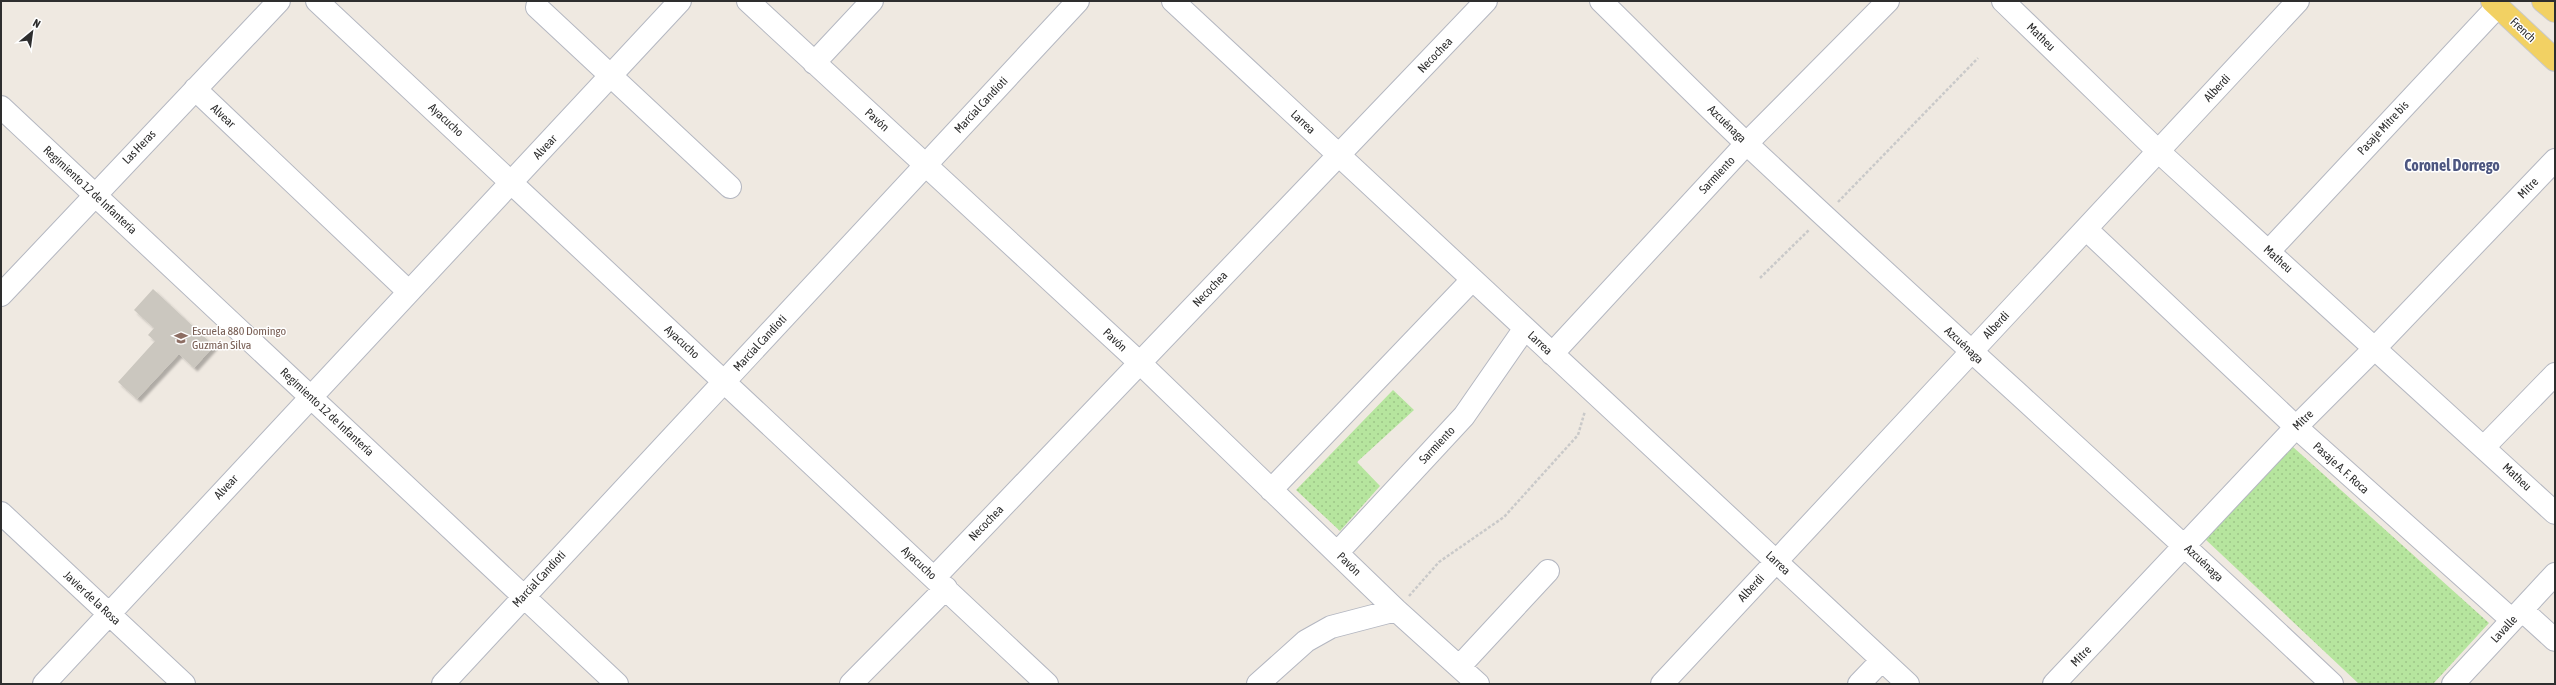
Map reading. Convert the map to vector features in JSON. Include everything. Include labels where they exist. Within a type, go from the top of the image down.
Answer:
[{"type":"main road","points":[[2544,1],[2555,12]]},
{"type":"main road","name":"French","points":[[2495,4],[2555,60]]},
{"type":"street","name":"Las Heras","points":[[1,295],[94,194],[279,1]]},
{"type":"street","name":"Ayacucho","points":[[317,1],[1047,684]]},
{"type":"street","name":"Alvear","points":[[44,684],[310,396],[680,1]]},
{"type":"street","name":"Pavón","points":[[748,1],[814,63],[927,164],[1140,363],[1337,554],[1478,684]]},
{"type":"street","points":[[814,63],[872,1]]},
{"type":"street","name":"Marcial Candioti","points":[[443,684],[1078,1]]},
{"type":"street","name":"Larrea","points":[[1173,1],[1908,684]]},
{"type":"street","name":"Necochea","points":[[850,684],[1140,363],[1486,1]]},
{"type":"street","name":"Azcuénaga","points":[[1601,1],[1824,216],[1971,352],[2186,546],[2332,684]]},
{"type":"street","name":"Sarmiento","points":[[1552,354],[1747,143],[1888,1]]},
{"type":"street","name":"Matheu","points":[[2003,1],[2158,151],[2376,347],[2555,513]]},
{"type":"street","name":"Alberdi","points":[[1662,684],[2298,1]]},
{"type":"street","name":"Pasaje Mitre bis","points":[[2269,251],[2495,4]]},
{"type":"street","points":[[537,7],[612,75],[730,187]]},
{"type":"street","name":"Alvear","points":[[195,90],[409,292]]},
{"type":"street","name":"Regimiento 12 de Infantería","points":[[1,107],[617,684]]},
{"type":"street","name":"Mitre","points":[[2054,684],[2186,546],[2296,427],[2376,347],[2555,160]]},
{"type":"street","name":"Pasaje A. F. Roca","points":[[2086,229],[2296,427],[2517,615],[2555,640]]},
{"type":"street","points":[[1271,490],[1472,280]]},
{"type":"street","name":"Sarmiento","points":[[1337,554],[1464,416],[1525,328]]},
{"type":"street","points":[[2484,447],[2555,374]]},
{"type":"street","name":"Javier de la Rosa","points":[[1,513],[184,684]]},
{"type":"street","points":[[1459,667],[1548,571]]},
{"type":"street","name":"Lavalle","points":[[2453,684],[2555,574]]},
{"type":"street","points":[[1258,684],[1306,641],[1331,627],[1396,610]]},
{"type":"street","points":[[1859,684],[1882,660]]},
{"type":"path","points":[[1760,278],[1824,216],[1978,58]]},
{"type":"path","points":[[1396,610],[1439,562],[1504,517],[1578,435],[1591,390]]},
{"type":"green space","points":[[1393,390],[1414,410],[1357,462],[1380,486],[1340,531],[1296,490]]},
{"type":"green space","points":[[2293,447],[2489,623],[2433,684],[2359,684],[2204,538]]},
{"type":"building","points":[[153,289],[214,346],[194,368],[179,354],[137,399],[118,382],[155,341],[148,335],[154,328],[134,310]]},
{"type":"place","name":"Escuela 880 Domingo Guzmán Silva","points":[[181,338]]},
{"type":"district","name":"Coronel Dorrego","points":[[2452,165]]}]
